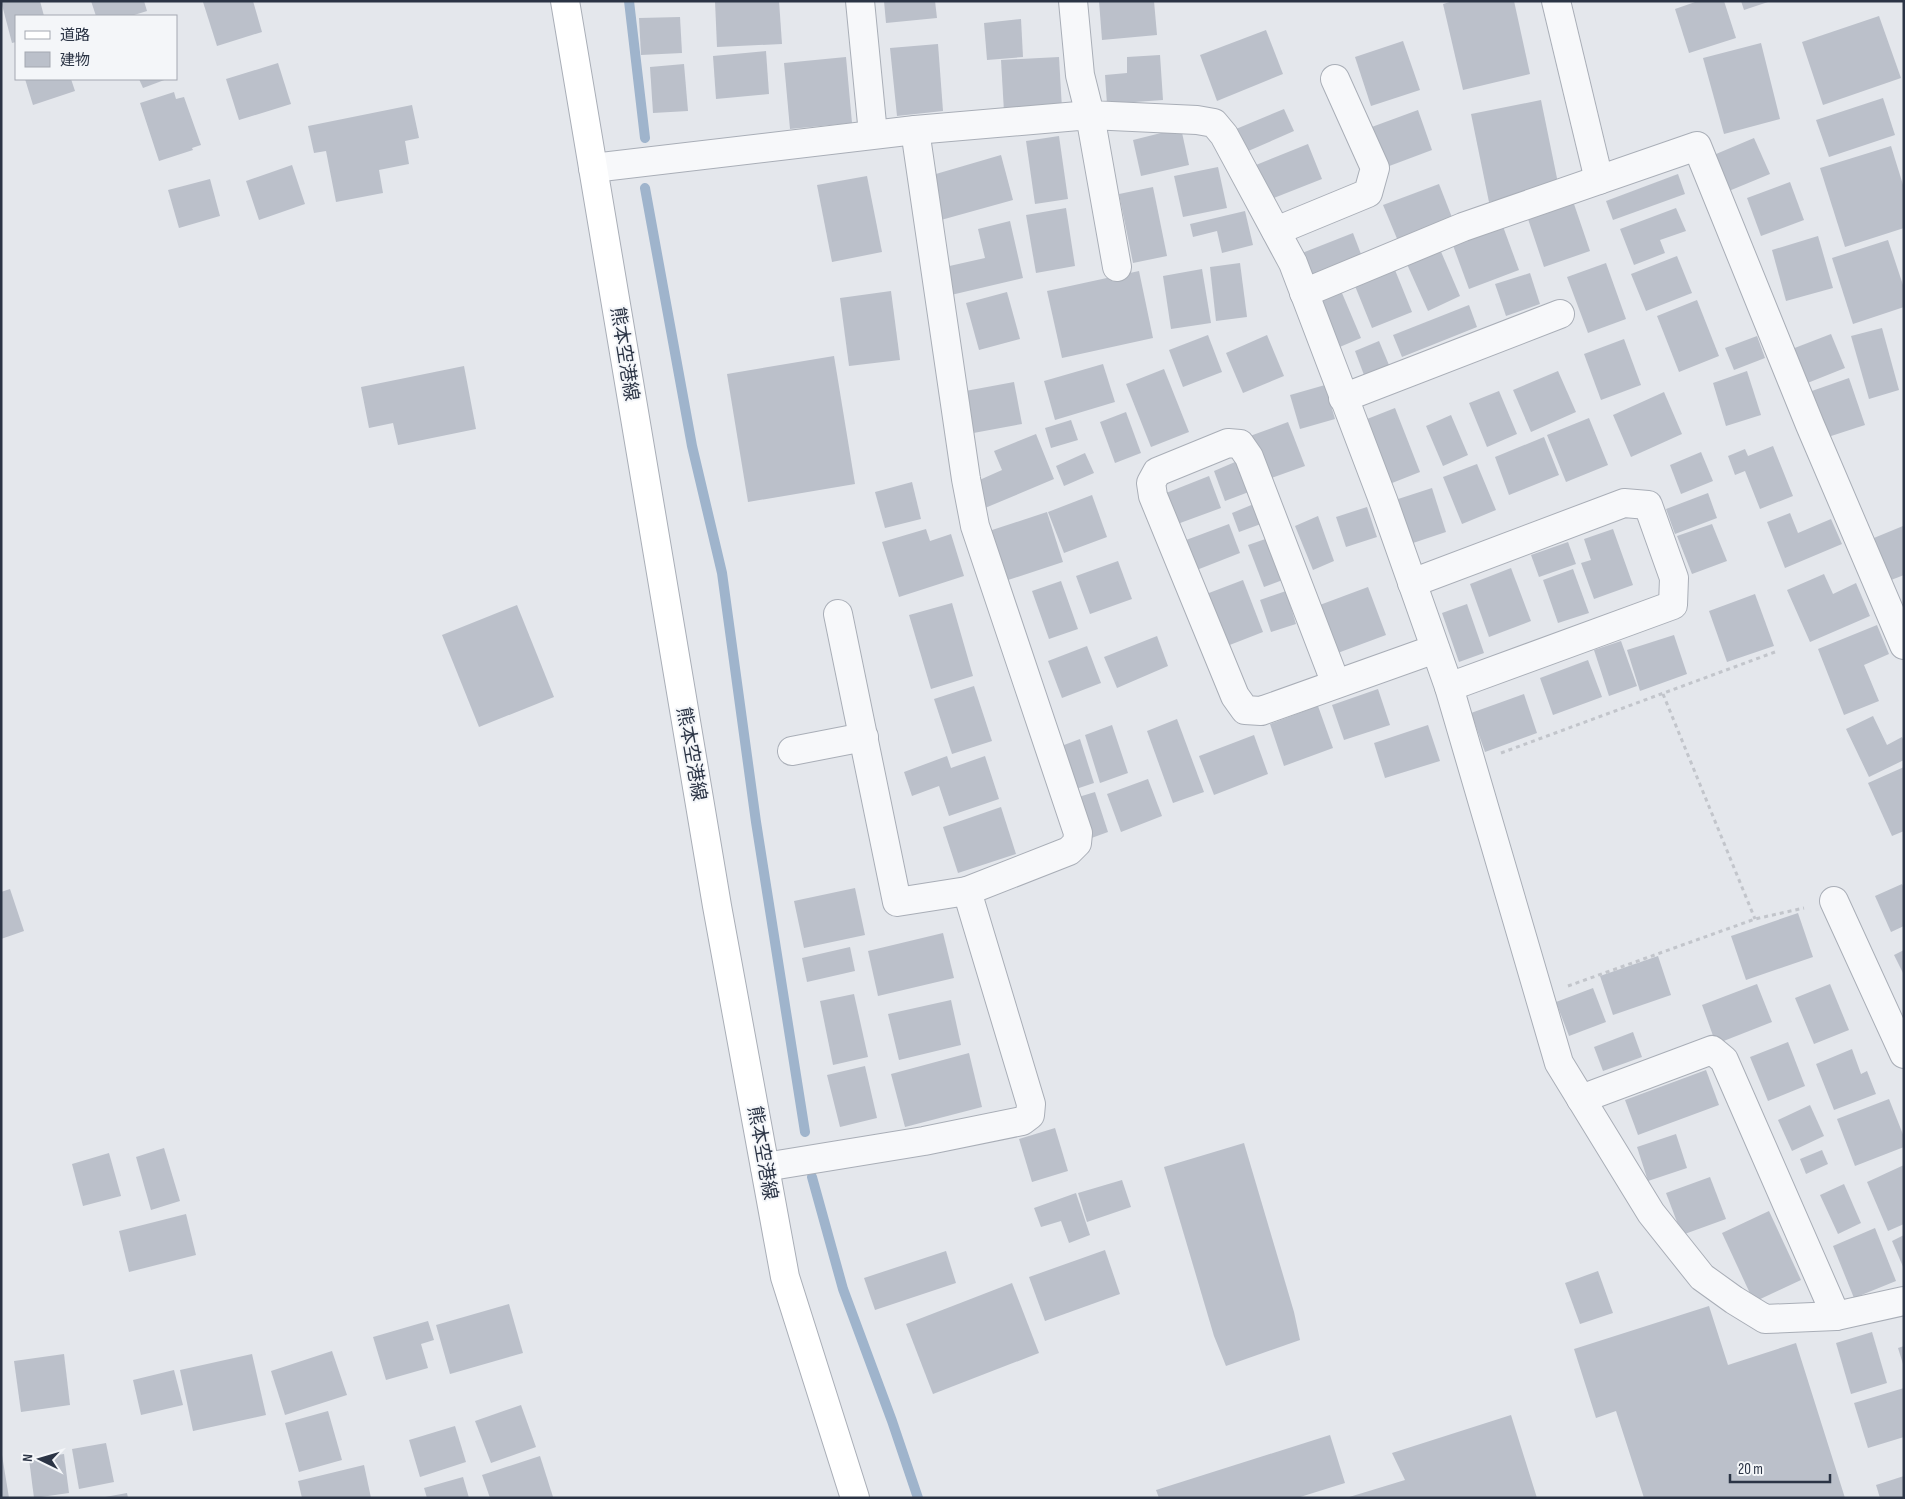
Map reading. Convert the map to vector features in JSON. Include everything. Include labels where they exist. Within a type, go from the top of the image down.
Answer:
[{"type":"main road","name":"熊本空港線","points":[[565,1],[717,906],[785,1277],[855,1498]]},
{"type":"street","points":[[860,1],[873,134]]},
{"type":"street","points":[[1073,1],[1080,75],[1090,115],[1117,267]]},
{"type":"street","points":[[1556,1],[1599,180]]},
{"type":"street","points":[[1276,231],[1368,193],[1375,168],[1335,79]]},
{"type":"street","points":[[593,168],[873,134],[1090,115],[1198,120],[1214,123],[1224,134],[1293,263],[1412,583],[1449,688],[1559,1063],[1651,1214],[1702,1277],[1734,1300],[1765,1319],[1836,1316],[1904,1301]]},
{"type":"street","points":[[838,614],[896,902],[967,890],[1069,850],[1077,843],[1078,833],[975,526],[966,479],[914,130]]},
{"type":"street","points":[[1304,293],[1463,228],[1698,146],[1810,425],[1904,645]]},
{"type":"street","points":[[1343,398],[1560,314]]},
{"type":"street","points":[[1336,684],[1249,457],[1240,444],[1228,443],[1157,472],[1151,483],[1153,496],[1234,696],[1244,710],[1261,711],[1435,649]]},
{"type":"street","points":[[1412,583],[1624,503],[1648,505],[1664,548],[1674,578],[1673,606],[1449,688]]},
{"type":"street","points":[[792,752],[864,737]]},
{"type":"street","points":[[765,1166],[934,1139],[1022,1121],[1030,1115],[1031,1104],[967,890]]},
{"type":"street","points":[[1834,902],[1904,1054]]},
{"type":"street","points":[[1581,1099],[1712,1050],[1724,1060],[1836,1316]]},
{"type":"path","points":[[1500,753],[1775,652]]},
{"type":"path","points":[[1663,694],[1755,919]]},
{"type":"path","points":[[1540,996],[1755,919],[1834,902]]},
{"type":"building","points":[[1,1],[40,1],[44,15],[15,15],[15,42],[12,43]]},
{"type":"building","points":[[91,1],[144,1],[147,11],[134,15],[96,15]]},
{"type":"building","points":[[253,1],[262,32],[217,46],[203,2]]},
{"type":"building","points":[[715,1],[779,1],[782,44],[717,47]]},
{"type":"building","points":[[884,1],[935,1],[937,18],[886,23]]},
{"type":"building","points":[[1099,1],[1154,1],[1157,35],[1102,40]]},
{"type":"building","points":[[1453,1],[1514,1],[1530,74],[1463,90],[1443,4]]},
{"type":"building","points":[[1698,1],[1724,1],[1736,38],[1689,53],[1675,9]]},
{"type":"building","points":[[1741,1],[1768,1],[1768,2],[1744,10]]},
{"type":"building","points":[[1879,16],[1901,78],[1823,105],[1802,42]]},
{"type":"building","points":[[680,17],[682,53],[641,55],[639,18]]},
{"type":"building","points":[[1021,19],[1023,57],[987,60],[984,23]]},
{"type":"building","points":[[1266,30],[1283,74],[1217,101],[1200,55]]},
{"type":"building","points":[[1403,41],[1420,90],[1371,106],[1355,57]]},
{"type":"building","points":[[1761,43],[1780,119],[1724,134],[1703,58]]},
{"type":"building","points":[[938,44],[943,111],[897,116],[890,48]]},
{"type":"building","points":[[766,51],[769,94],[716,99],[713,56]]},
{"type":"building","points":[[1160,55],[1163,100],[1107,104],[1105,75],[1127,73],[1127,57]]},
{"type":"building","points":[[846,57],[852,123],[790,129],[784,63]]},
{"type":"building","points":[[1059,57],[1062,109],[1004,112],[1001,60]]},
{"type":"building","points":[[278,63],[291,104],[239,120],[226,79]]},
{"type":"building","points":[[684,64],[688,111],[653,113],[650,67]]},
{"type":"building","points":[[25,80],[71,80],[75,91],[33,105]]},
{"type":"building","points":[[139,80],[164,80],[143,88]]},
{"type":"building","points":[[174,92],[176,99],[184,97],[201,145],[192,148],[193,150],[159,161],[140,103]]},
{"type":"building","points":[[1883,98],[1895,135],[1829,157],[1816,120]]},
{"type":"building","points":[[1541,100],[1559,188],[1489,202],[1471,114]]},
{"type":"building","points":[[412,105],[419,138],[405,141],[409,164],[379,170],[383,193],[336,202],[326,151],[314,153],[308,126]]},
{"type":"building","points":[[1284,109],[1294,131],[1246,152],[1236,129]]},
{"type":"building","points":[[1418,110],[1432,150],[1384,168],[1369,128]]},
{"type":"building","points":[[1181,128],[1189,165],[1141,176],[1133,140]]},
{"type":"building","points":[[1059,136],[1068,199],[1035,204],[1026,141]]},
{"type":"building","points":[[1754,138],[1770,174],[1724,193],[1709,157]]},
{"type":"building","points":[[1308,144],[1322,179],[1264,202],[1251,167]]},
{"type":"building","points":[[1891,146],[1904,188],[1904,228],[1845,247],[1820,168]]},
{"type":"building","points":[[1001,155],[1013,200],[941,220],[929,176]]},
{"type":"building","points":[[292,165],[305,204],[259,220],[246,181]]},
{"type":"building","points":[[1218,167],[1227,208],[1183,217],[1174,176]]},
{"type":"building","points":[[1678,174],[1685,194],[1613,220],[1606,201]]},
{"type":"building","points":[[867,176],[882,252],[832,262],[817,185]]},
{"type":"building","points":[[210,179],[220,216],[179,228],[168,190]]},
{"type":"building","points":[[1790,182],[1804,220],[1761,236],[1747,198]]},
{"type":"building","points":[[1439,184],[1453,220],[1398,241],[1383,205]]},
{"type":"building","points":[[1153,187],[1167,256],[1133,263],[1119,194]]},
{"type":"building","points":[[1574,204],[1590,251],[1544,267],[1528,219]]},
{"type":"building","points":[[1066,208],[1075,266],[1036,273],[1026,215]]},
{"type":"building","points":[[1676,208],[1686,231],[1660,240],[1665,253],[1634,265],[1620,229]]},
{"type":"building","points":[[1245,211],[1253,245],[1222,253],[1217,231],[1193,237],[1190,224]]},
{"type":"building","points":[[1010,221],[1023,278],[951,295],[945,267],[985,258],[978,229]]},
{"type":"building","points":[[1501,221],[1519,270],[1469,289],[1451,240]]},
{"type":"building","points":[[1353,233],[1364,262],[1308,284],[1297,255]]},
{"type":"building","points":[[1818,236],[1833,288],[1786,301],[1772,250]]},
{"type":"building","points":[[1888,240],[1904,288],[1904,307],[1853,324],[1832,258]]},
{"type":"building","points":[[1439,247],[1460,296],[1428,311],[1406,262]]},
{"type":"building","points":[[1677,256],[1692,293],[1646,311],[1631,274]]},
{"type":"building","points":[[1240,263],[1247,317],[1216,321],[1210,267]]},
{"type":"building","points":[[1606,263],[1626,319],[1588,333],[1567,277]]},
{"type":"building","points":[[1202,269],[1211,323],[1171,329],[1163,276]]},
{"type":"building","points":[[1395,270],[1412,312],[1372,328],[1355,286]]},
{"type":"building","points":[[1139,271],[1153,338],[1062,358],[1047,291]]},
{"type":"building","points":[[1530,273],[1540,304],[1506,316],[1495,284]]},
{"type":"building","points":[[1339,286],[1361,338],[1335,349],[1313,298]]},
{"type":"building","points":[[891,291],[900,360],[849,366],[840,298]]},
{"type":"building","points":[[1007,292],[1020,339],[979,350],[966,303]]},
{"type":"building","points":[[1697,300],[1719,356],[1679,372],[1657,316]]},
{"type":"building","points":[[1469,305],[1477,327],[1402,357],[1393,335]]},
{"type":"building","points":[[1882,328],[1899,390],[1869,399],[1851,336]]},
{"type":"building","points":[[1831,334],[1845,368],[1805,384],[1792,349]]},
{"type":"building","points":[[1208,335],[1222,372],[1183,387],[1169,350]]},
{"type":"building","points":[[1267,335],[1284,376],[1243,393],[1226,353]]},
{"type":"building","points":[[1757,336],[1765,358],[1734,370],[1725,348]]},
{"type":"building","points":[[1624,339],[1641,385],[1601,400],[1584,354]]},
{"type":"building","points":[[1379,341],[1389,365],[1364,375],[1355,351]]},
{"type":"building","points":[[834,356],[855,484],[748,502],[727,374]]},
{"type":"building","points":[[1103,364],[1115,402],[1055,420],[1044,381]]},
{"type":"building","points":[[464,366],[476,429],[398,445],[393,423],[369,428],[361,387]]},
{"type":"building","points":[[1164,369],[1189,432],[1151,447],[1126,384]]},
{"type":"building","points":[[1558,371],[1576,412],[1531,432],[1513,390]]},
{"type":"building","points":[[1747,371],[1761,415],[1726,426],[1713,383]]},
{"type":"building","points":[[1849,378],[1865,425],[1825,438],[1809,392]]},
{"type":"building","points":[[1014,382],[1022,424],[968,434],[960,392]]},
{"type":"building","points":[[1325,385],[1335,419],[1300,429],[1290,395]]},
{"type":"building","points":[[1499,391],[1517,434],[1487,447],[1469,403]]},
{"type":"building","points":[[1664,392],[1682,434],[1631,457],[1613,415]]},
{"type":"building","points":[[1395,408],[1420,472],[1387,485],[1362,421]]},
{"type":"building","points":[[1126,412],[1141,453],[1115,463],[1100,422]]},
{"type":"building","points":[[1451,415],[1468,455],[1443,466],[1426,426]]},
{"type":"building","points":[[1589,418],[1608,465],[1566,482],[1547,435]]},
{"type":"building","points":[[1071,420],[1078,440],[1051,448],[1045,428]]},
{"type":"building","points":[[1288,422],[1305,466],[1266,480],[1250,436]]},
{"type":"building","points":[[1036,434],[1054,479],[985,508],[975,482],[1002,470],[994,451]]},
{"type":"building","points":[[1544,437],[1559,475],[1509,495],[1495,457]]},
{"type":"building","points":[[1773,446],[1793,496],[1760,509],[1745,471],[1735,475],[1728,456],[1745,449],[1748,456]]},
{"type":"building","points":[[1701,452],[1713,481],[1681,494],[1670,465]]},
{"type":"building","points":[[1085,453],[1094,473],[1064,486],[1056,466]]},
{"type":"building","points":[[1242,459],[1254,490],[1225,501],[1214,471]]},
{"type":"building","points":[[1477,464],[1496,510],[1462,524],[1443,477]]},
{"type":"building","points":[[1209,476],[1221,508],[1172,526],[1161,495]]},
{"type":"building","points":[[912,482],[921,519],[885,528],[875,492]]},
{"type":"building","points":[[1432,488],[1446,532],[1410,544],[1395,500]]},
{"type":"building","points":[[1708,493],[1717,518],[1675,534],[1666,509]]},
{"type":"building","points":[[1092,495],[1107,537],[1064,553],[1048,512]]},
{"type":"building","points":[[1261,501],[1269,521],[1239,532],[1232,513]]},
{"type":"building","points":[[1367,507],[1377,537],[1346,547],[1336,517]]},
{"type":"building","points":[[1047,512],[1063,562],[1005,581],[989,531]]},
{"type":"building","points":[[1790,513],[1798,533],[1831,519],[1842,544],[1785,568],[1767,522]]},
{"type":"building","points":[[1318,516],[1334,561],[1313,570],[1295,526]]},
{"type":"building","points":[[1229,524],[1240,553],[1189,573],[1178,543]]},
{"type":"building","points":[[1712,524],[1727,561],[1692,574],[1677,536]]},
{"type":"building","points":[[1903,526],[1904,575],[1886,582],[1869,540]]},
{"type":"building","points":[[926,529],[930,541],[951,534],[964,576],[899,597],[882,542]]},
{"type":"building","points":[[1613,529],[1633,585],[1594,599],[1581,563],[1591,560],[1584,539]]},
{"type":"building","points":[[1274,536],[1288,578],[1264,587],[1248,545]]},
{"type":"building","points":[[1568,542],[1576,564],[1539,577],[1531,555]]},
{"type":"building","points":[[1118,561],[1132,599],[1090,614],[1076,576]]},
{"type":"building","points":[[1511,568],[1531,621],[1489,637],[1470,584]]},
{"type":"building","points":[[1573,569],[1589,613],[1558,623],[1543,580]]},
{"type":"building","points":[[1824,574],[1833,594],[1856,583],[1870,616],[1810,642],[1787,590]]},
{"type":"building","points":[[1243,580],[1263,632],[1222,648],[1201,596]]},
{"type":"building","points":[[1061,581],[1078,629],[1049,639],[1032,591]]},
{"type":"building","points":[[1368,587],[1386,635],[1335,654],[1317,606]]},
{"type":"building","points":[[1286,591],[1296,624],[1271,632],[1260,600]]},
{"type":"building","points":[[1755,594],[1774,646],[1727,662],[1709,611]]},
{"type":"building","points":[[952,603],[973,676],[931,689],[909,615]]},
{"type":"building","points":[[1467,604],[1484,653],[1459,662],[1442,613]]},
{"type":"building","points":[[517,605],[554,697],[479,727],[442,635]]},
{"type":"building","points":[[1877,625],[1889,654],[1864,665],[1879,701],[1844,715],[1818,649]]},
{"type":"building","points":[[1674,635],[1687,674],[1640,691],[1627,650]]},
{"type":"building","points":[[1157,636],[1168,666],[1117,688],[1104,657]]},
{"type":"building","points":[[1621,641],[1637,686],[1609,696],[1594,650]]},
{"type":"building","points":[[1087,646],[1101,683],[1062,698],[1048,661]]},
{"type":"building","points":[[1588,660],[1602,697],[1553,715],[1540,678]]},
{"type":"building","points":[[974,686],[992,741],[952,754],[934,699]]},
{"type":"building","points":[[1378,689],[1390,725],[1344,740],[1332,705]]},
{"type":"building","points":[[1524,694],[1537,733],[1485,752],[1471,713]]},
{"type":"building","points":[[1318,706],[1333,748],[1284,766],[1270,724]]},
{"type":"building","points":[[1873,716],[1887,745],[1902,737],[1904,741],[1904,760],[1869,777],[1846,729]]},
{"type":"building","points":[[1177,719],[1204,792],[1173,803],[1147,731]]},
{"type":"building","points":[[1112,725],[1128,773],[1100,783],[1085,735]]},
{"type":"building","points":[[1428,725],[1440,761],[1385,778],[1374,743]]},
{"type":"building","points":[[1254,735],[1268,774],[1214,795],[1199,756]]},
{"type":"building","points":[[1080,739],[1094,783],[1070,791],[1056,748]]},
{"type":"building","points":[[947,756],[951,768],[985,756],[999,799],[949,816],[939,786],[912,796],[904,772]]},
{"type":"building","points":[[1904,767],[1904,831],[1892,836],[1868,783]]},
{"type":"building","points":[[1148,779],[1162,816],[1121,832],[1107,794]]},
{"type":"building","points":[[1095,792],[1108,832],[1086,840],[1072,799]]},
{"type":"building","points":[[1001,807],[1016,854],[958,873],[943,827]]},
{"type":"building","points":[[1902,884],[1904,888],[1904,926],[1891,932],[1875,896]]},
{"type":"building","points":[[855,888],[865,935],[804,948],[794,901]]},
{"type":"building","points":[[10,889],[24,931],[1,939],[1,892]]},
{"type":"building","points":[[1798,913],[1813,957],[1746,980],[1731,936]]},
{"type":"building","points":[[943,933],[954,978],[878,996],[868,951]]},
{"type":"building","points":[[850,947],[855,971],[807,982],[802,958]]},
{"type":"building","points":[[1904,950],[1904,975],[1894,955]]},
{"type":"building","points":[[1658,956],[1671,995],[1613,1015],[1600,976]]},
{"type":"building","points":[[1757,984],[1772,1022],[1716,1044],[1702,1005]]},
{"type":"building","points":[[1830,984],[1849,1030],[1814,1044],[1795,998]]},
{"type":"building","points":[[1593,988],[1606,1022],[1569,1036],[1556,1002]]},
{"type":"building","points":[[854,994],[868,1057],[833,1065],[820,1001]]},
{"type":"building","points":[[951,1000],[961,1045],[899,1060],[888,1014]]},
{"type":"building","points":[[1633,1032],[1642,1057],[1603,1071],[1594,1047]]},
{"type":"building","points":[[1788,1042],[1805,1086],[1768,1101],[1750,1057]]},
{"type":"building","points":[[1852,1049],[1861,1074],[1867,1071],[1876,1094],[1834,1110],[1816,1064]]},
{"type":"building","points":[[969,1053],[982,1107],[905,1127],[891,1074]]},
{"type":"building","points":[[865,1066],[877,1118],[840,1127],[827,1075]]},
{"type":"building","points":[[1706,1070],[1719,1105],[1638,1135],[1625,1100]]},
{"type":"building","points":[[1889,1099],[1904,1137],[1904,1147],[1855,1166],[1837,1119]]},
{"type":"building","points":[[1810,1105],[1824,1136],[1792,1151],[1778,1120]]},
{"type":"building","points":[[1055,1128],[1068,1171],[1032,1182],[1019,1139]]},
{"type":"building","points":[[1676,1134],[1687,1168],[1648,1181],[1637,1147]]},
{"type":"building","points":[[1244,1143],[1294,1312],[1300,1340],[1226,1366],[1214,1336],[1164,1167]]},
{"type":"building","points":[[164,1148],[180,1201],[151,1210],[136,1157]]},
{"type":"building","points":[[1822,1150],[1828,1164],[1806,1174],[1800,1159]]},
{"type":"building","points":[[109,1153],[121,1196],[83,1206],[72,1164]]},
{"type":"building","points":[[1904,1165],[1904,1224],[1888,1231],[1867,1182]]},
{"type":"building","points":[[1710,1177],[1726,1219],[1682,1235],[1666,1193]]},
{"type":"building","points":[[1122,1180],[1131,1207],[1087,1222],[1078,1193]]},
{"type":"building","points":[[1844,1184],[1861,1223],[1838,1234],[1820,1195]]},
{"type":"building","points":[[1076,1193],[1090,1235],[1069,1243],[1061,1221],[1041,1227],[1034,1208]]},
{"type":"building","points":[[1769,1211],[1801,1280],[1754,1302],[1722,1233]]},
{"type":"building","points":[[186,1214],[196,1255],[129,1272],[119,1231]]},
{"type":"building","points":[[1875,1228],[1896,1281],[1854,1298],[1833,1246]]},
{"type":"building","points":[[1904,1235],[1904,1269],[1892,1241]]},
{"type":"building","points":[[1105,1250],[1120,1294],[1045,1321],[1029,1277]]},
{"type":"building","points":[[946,1251],[956,1283],[875,1310],[864,1278]]},
{"type":"building","points":[[1598,1271],[1613,1313],[1580,1324],[1565,1283]]},
{"type":"building","points":[[1012,1283],[1039,1353],[933,1394],[906,1324]]},
{"type":"building","points":[[509,1304],[523,1353],[450,1374],[436,1325]]},
{"type":"building","points":[[1709,1306],[1728,1365],[1796,1343],[1845,1498],[1644,1498],[1616,1411],[1596,1418],[1574,1349]]},
{"type":"building","points":[[428,1321],[434,1340],[421,1344],[428,1368],[386,1380],[373,1337]]},
{"type":"building","points":[[1872,1332],[1887,1383],[1851,1394],[1836,1343]]},
{"type":"building","points":[[1904,1346],[1904,1364],[1903,1364],[1898,1348]]},
{"type":"building","points":[[332,1351],[347,1395],[285,1415],[271,1371]]},
{"type":"building","points":[[64,1354],[70,1405],[21,1412],[14,1361]]},
{"type":"building","points":[[252,1354],[266,1415],[193,1431],[180,1370]]},
{"type":"building","points":[[174,1370],[183,1405],[141,1415],[133,1380]]},
{"type":"building","points":[[1904,1388],[1904,1437],[1868,1448],[1854,1403]]},
{"type":"building","points":[[521,1405],[536,1447],[491,1463],[475,1421]]},
{"type":"building","points":[[328,1411],[342,1460],[299,1472],[285,1423]]},
{"type":"building","points":[[1511,1415],[1537,1498],[1346,1498],[1405,1480],[1392,1453]]},
{"type":"building","points":[[455,1426],[466,1462],[420,1477],[409,1440]]},
{"type":"building","points":[[1330,1435],[1345,1483],[1297,1498],[1159,1498],[1156,1490]]},
{"type":"building","points":[[106,1443],[114,1482],[79,1489],[72,1449]]},
{"type":"building","points":[[64,1454],[69,1493],[34,1498],[29,1459]]},
{"type":"building","points":[[2,1455],[9,1498],[1,1498]]},
{"type":"building","points":[[540,1456],[553,1497],[490,1498],[482,1475]]},
{"type":"building","points":[[364,1465],[371,1498],[302,1498],[298,1481]]},
{"type":"building","points":[[1904,1476],[1904,1498],[1880,1498],[1876,1485]]},
{"type":"building","points":[[463,1477],[469,1498],[427,1498],[424,1488]]},
{"type":"building","points":[[127,1493],[128,1498],[105,1498],[105,1497]]},
{"type":"waterway","points":[[629,1],[645,138]]},
{"type":"waterway","points":[[645,188],[692,446],[722,573],[756,822],[805,1132]]},
{"type":"waterway","points":[[812,1177],[843,1289],[892,1421],[918,1498]]}]
